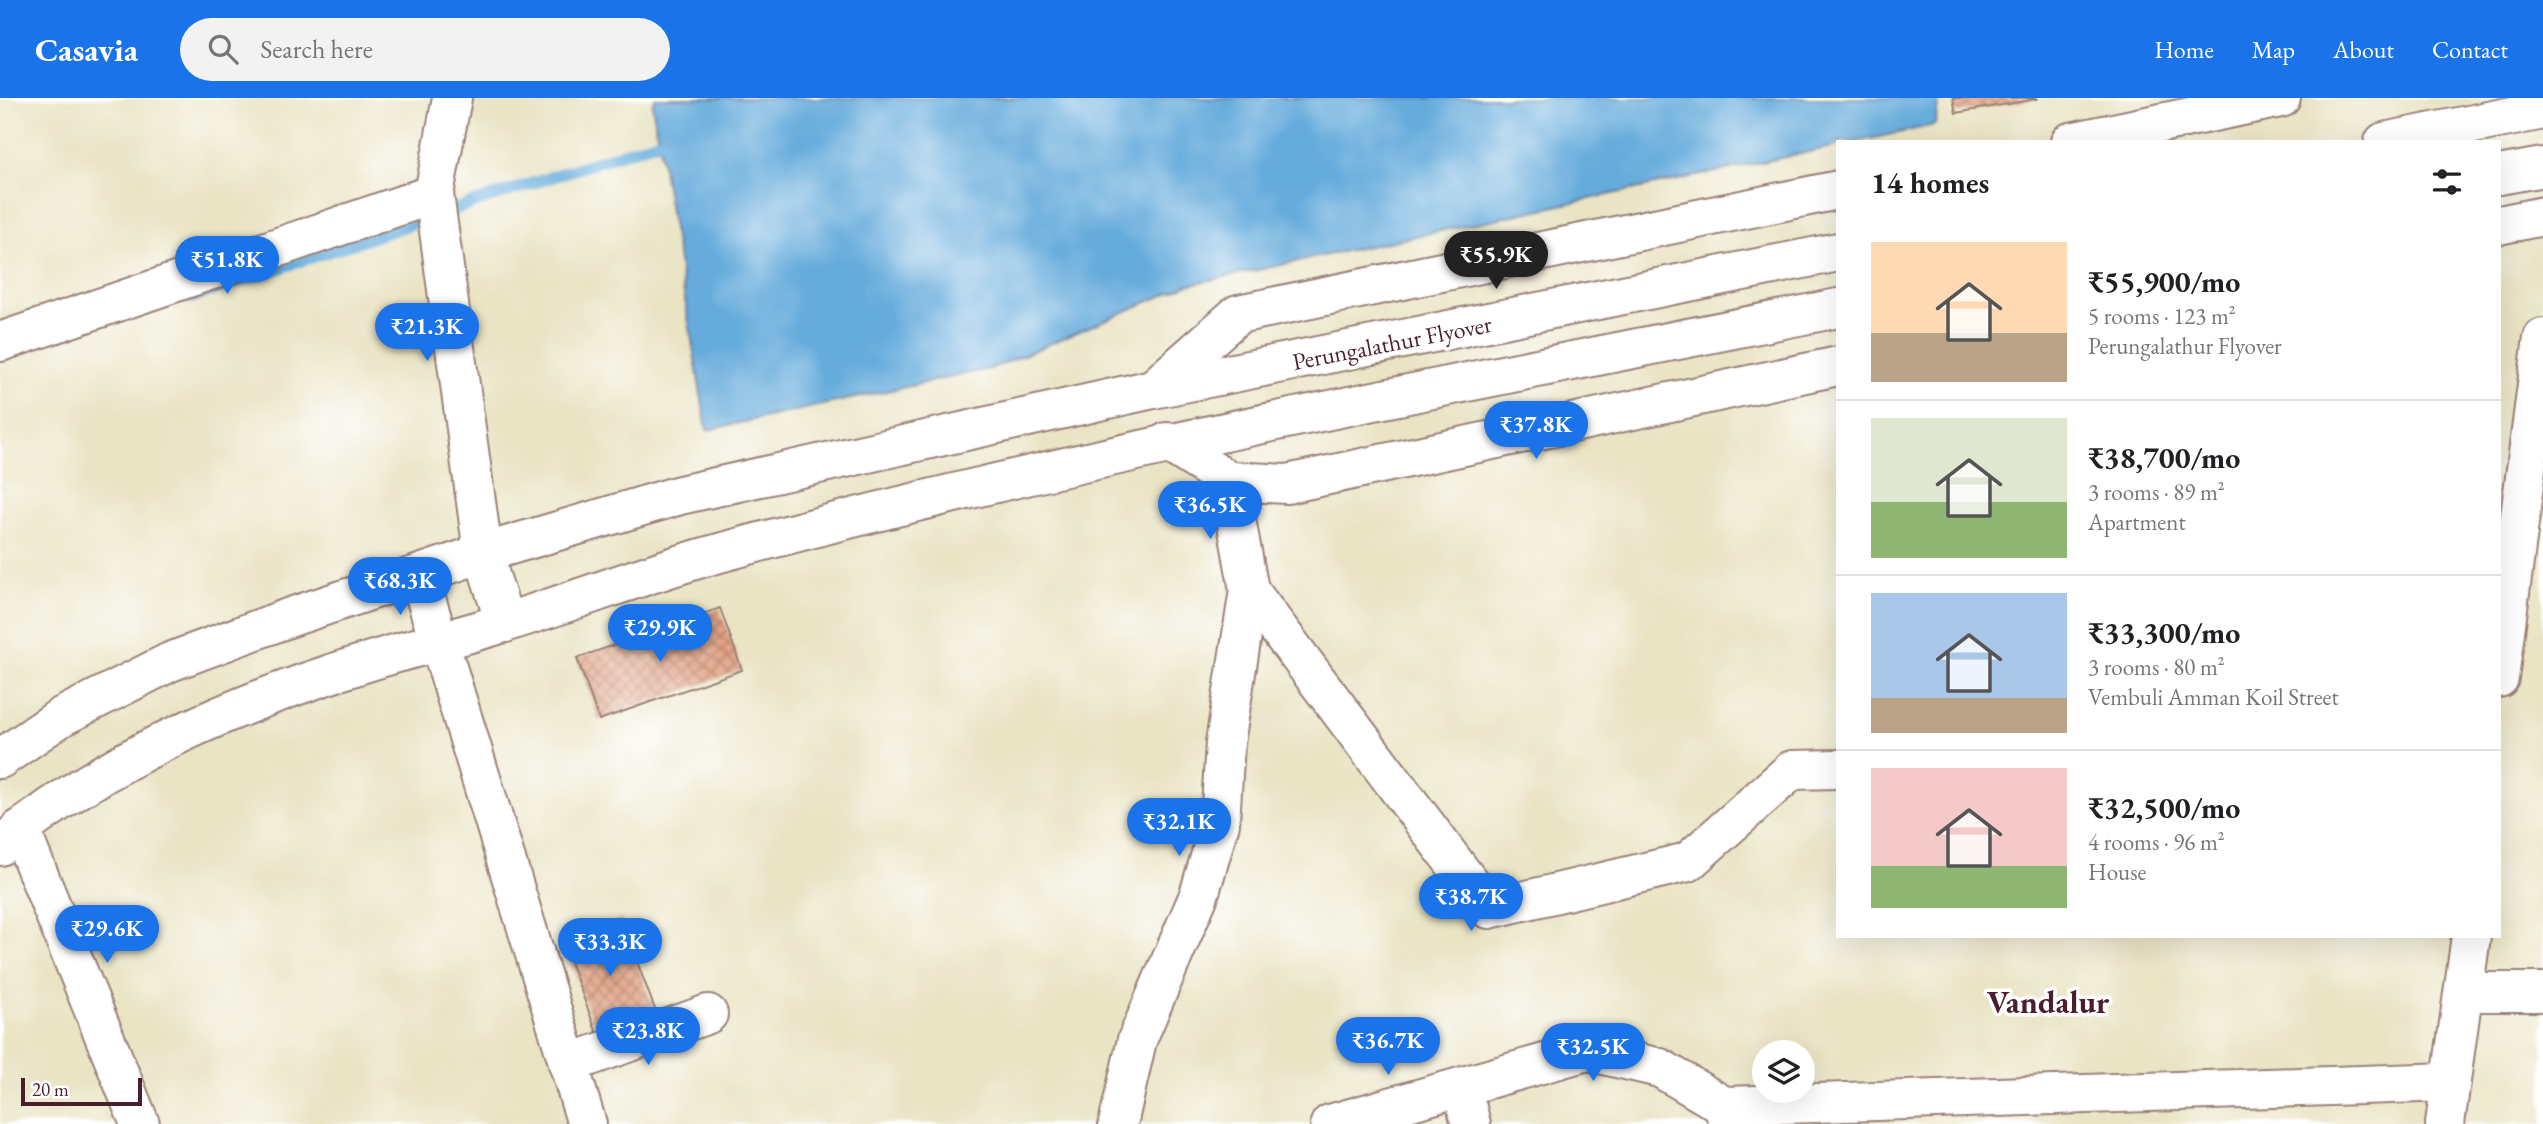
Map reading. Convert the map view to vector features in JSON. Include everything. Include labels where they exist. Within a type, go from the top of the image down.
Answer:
[{"type":"street","points":[[452,98],[434,194],[483,553],[505,623]]},
{"type":"street","points":[[2080,140],[2281,98]]},
{"type":"street","points":[[2395,140],[2543,110]]},
{"type":"street","points":[[2501,176],[2543,167]]},
{"type":"street","points":[[1153,389],[1238,314],[1836,190]]},
{"type":"street","points":[[0,342],[434,194]]},
{"type":"street","points":[[2501,225],[2543,216]]},
{"type":"street","name":"Perungalathur Flyover","points":[[0,759],[61,718],[170,662],[288,618],[483,553],[680,495],[1153,389],[1836,252]]},
{"type":"street","points":[[140,1124],[10,837],[112,768],[224,715],[358,665],[505,623],[706,557],[880,510],[1167,442],[1836,308]]},
{"type":"street","points":[[2501,663],[2543,338]]},
{"type":"street","points":[[1167,442],[1229,481],[1287,484],[1836,366]]},
{"type":"street","points":[[1118,1124],[1137,1040],[1199,895],[1220,823],[1225,743],[1249,590],[1229,481]]},
{"type":"street","points":[[419,576],[587,1124]]},
{"type":"street","points":[[1249,590],[1489,909],[1688,862],[1792,770],[1836,769]]},
{"type":"street","points":[[2445,1124],[2471,938]]},
{"type":"street","points":[[2465,992],[2543,992]]},
{"type":"street","points":[[569,1064],[708,1014]]},
{"type":"street","points":[[1329,1124],[1466,1106],[1587,1051],[1660,1068],[1726,1115],[2451,1082]]},
{"type":"water","points":[[655,98],[1939,98],[1935,125],[1865,140],[1836,140],[1836,146],[1187,285],[993,368],[707,430],[652,104]]},
{"type":"building","points":[[1953,98],[2037,98],[2037,99],[1956,113]]},
{"type":"building","points":[[720,608],[742,670],[599,720],[577,658]]},
{"type":"building","points":[[621,919],[657,1015],[598,1036],[562,940]]},
{"type":"waterway","points":[[190,298],[674,136]]},
{"type":"district","name":"Vandalur","points":[[2048,1002]]}]
